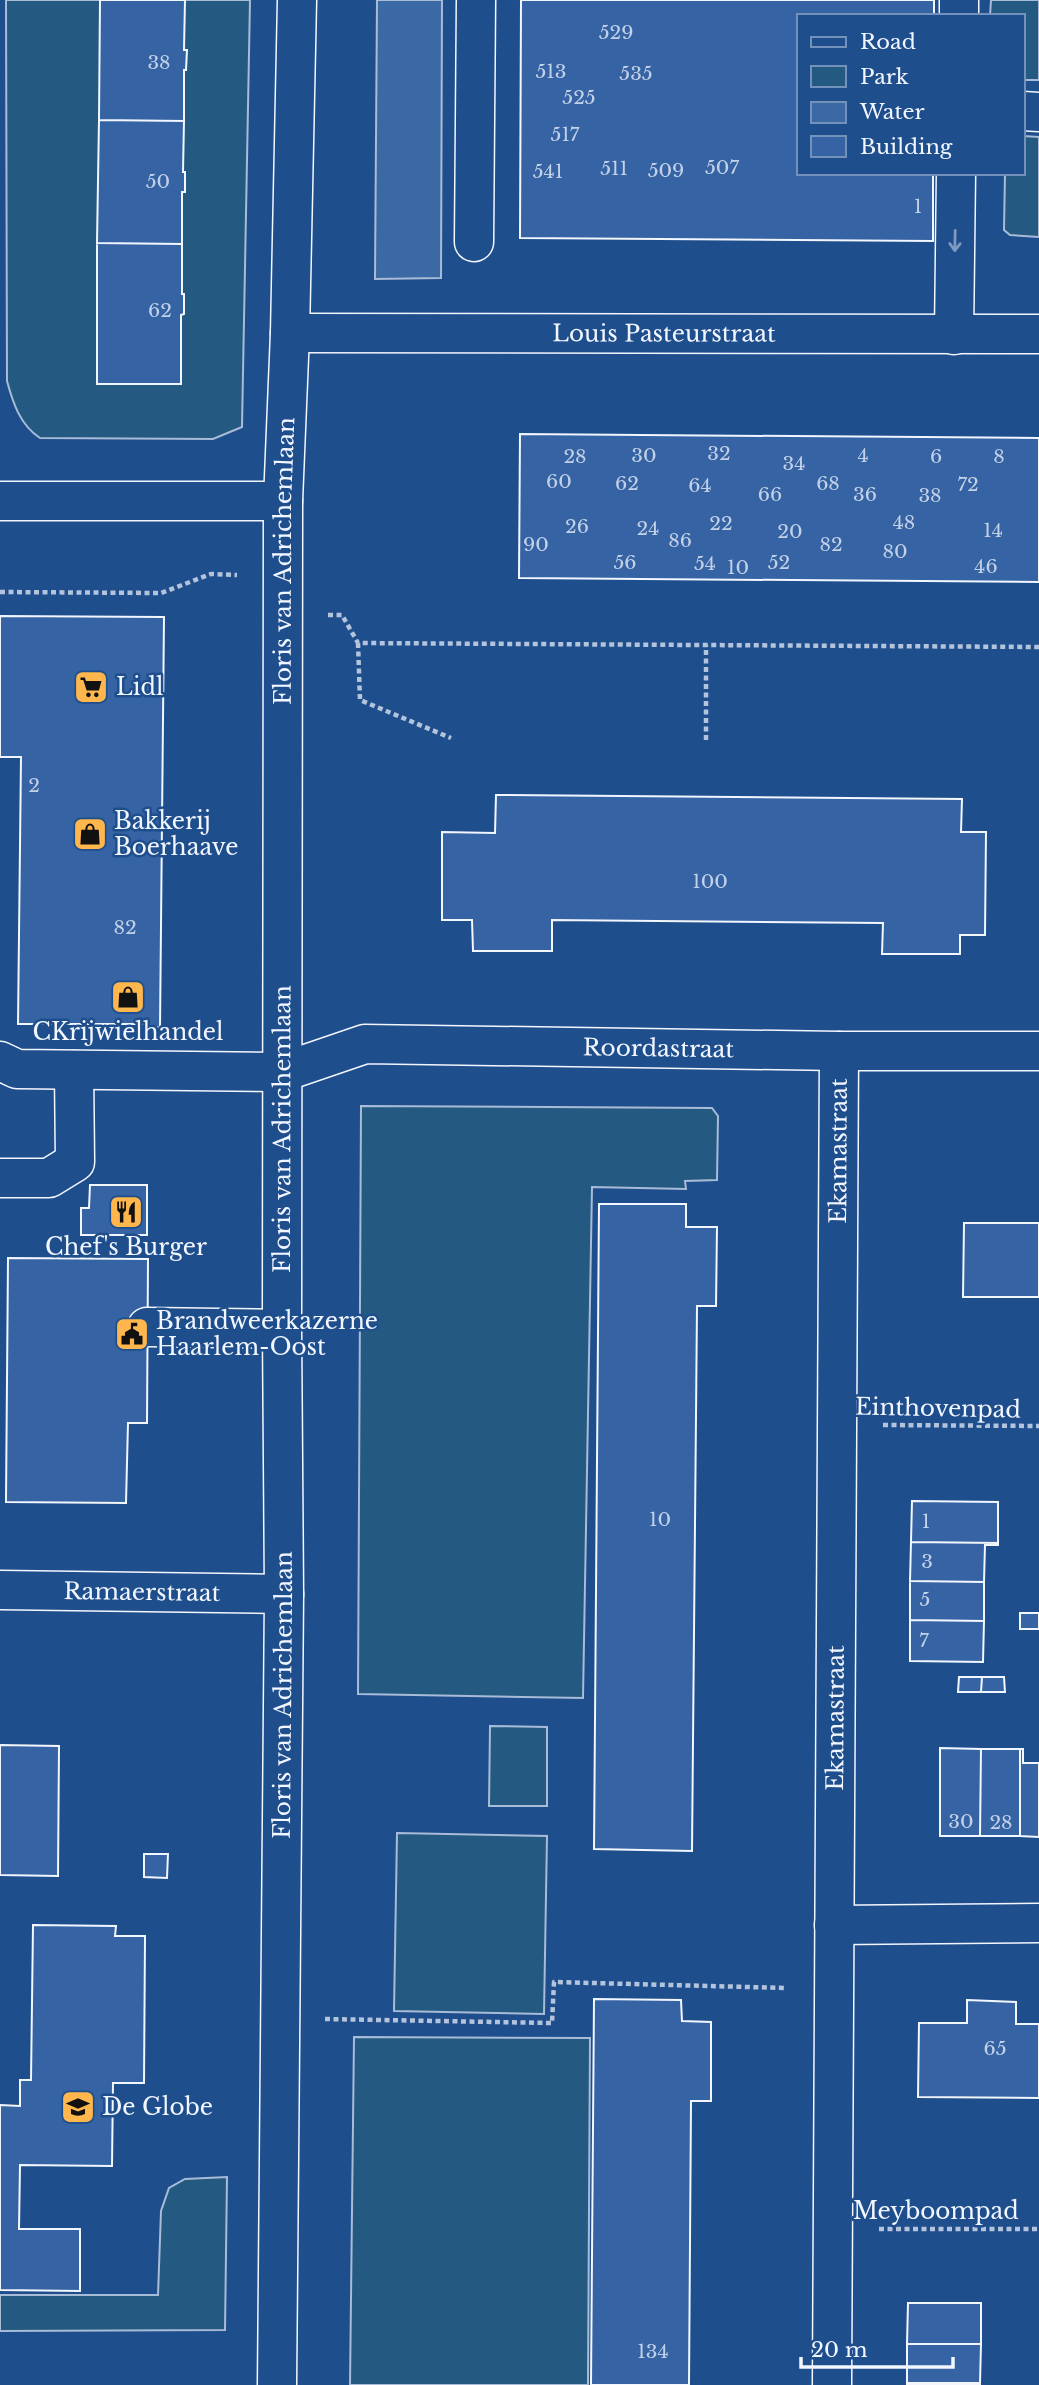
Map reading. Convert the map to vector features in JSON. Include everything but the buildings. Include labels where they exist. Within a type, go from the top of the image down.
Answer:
[{"type":"street","name":"Floris van Adrichemlaan","points":[[276,2385],[284,1594],[283,501],[290,333],[297,0]]},
{"type":"street","points":[[474,242],[476,0]]},
{"type":"street","points":[[954,335],[956,175]]},
{"type":"street","name":"Louis Pasteurstraat","points":[[290,333],[1039,334]]},
{"type":"street","points":[[0,501],[283,501]]},
{"type":"street","name":"Roordastraat","points":[[0,1060],[17,1069],[283,1072],[365,1044],[1039,1051]]},
{"type":"street","name":"Ekamastraat","points":[[832,2385],[839,1051]]},
{"type":"street","points":[[0,1178],[49,1178],[75,1161],[74,1070]]},
{"type":"street","points":[[147,1327],[282,1329]]},
{"type":"street","name":"Ramaerstraat","points":[[0,1590],[284,1594]]},
{"type":"street","points":[[834,1925],[1039,1923]]},
{"type":"path","points":[[0,592],[161,593],[211,574],[283,576]]},
{"type":"path","points":[[283,614],[342,615],[358,643],[360,701],[451,738]]},
{"type":"path","points":[[358,643],[1039,647]]},
{"type":"path","points":[[706,645],[706,740]]},
{"type":"path","name":"Einthovenpad","points":[[836,1424],[1039,1426]]},
{"type":"path","points":[[279,2019],[552,2023],[554,1982],[833,1990]]},
{"type":"path","name":"Meyboompad","points":[[833,2228],[1039,2229]]},
{"type":"green space","points":[[6,0],[250,0],[242,427],[213,439],[40,438],[27,427],[18,413],[7,381]]},
{"type":"green space","points":[[991,0],[1039,0],[1039,80],[1025,80],[1025,14],[990,14]]},
{"type":"green space","points":[[1025,136],[1039,137],[1039,237],[1010,235],[1004,230],[1005,175],[1025,175]]},
{"type":"green space","points":[[361,1106],[712,1108],[718,1116],[717,1180],[685,1181],[686,1189],[592,1187],[583,1698],[358,1694]]},
{"type":"green space","points":[[490,1726],[547,1727],[547,1806],[489,1806]]},
{"type":"green space","points":[[397,1833],[547,1836],[544,2014],[394,2011]]},
{"type":"green space","points":[[354,2037],[590,2038],[588,2385],[350,2385]]},
{"type":"green space","points":[[227,2177],[225,2330],[0,2331],[0,2295],[158,2295],[161,2211],[169,2188],[185,2179]]},
{"type":"water","points":[[377,0],[442,0],[441,278],[375,279]]},
{"type":"place","name":"Lidl","points":[[91,687]]},
{"type":"place","name":"Bakkerij Boerhaave","points":[[90,834]]},
{"type":"place","name":"CKrijwielhandel","points":[[128,997]]},
{"type":"place","name":"Chef's Burger","points":[[126,1212]]},
{"type":"place","name":"Brandweerkazerne Haarlem-Oost","points":[[132,1334]]},
{"type":"place","name":"De Globe","points":[[78,2107]]}]
